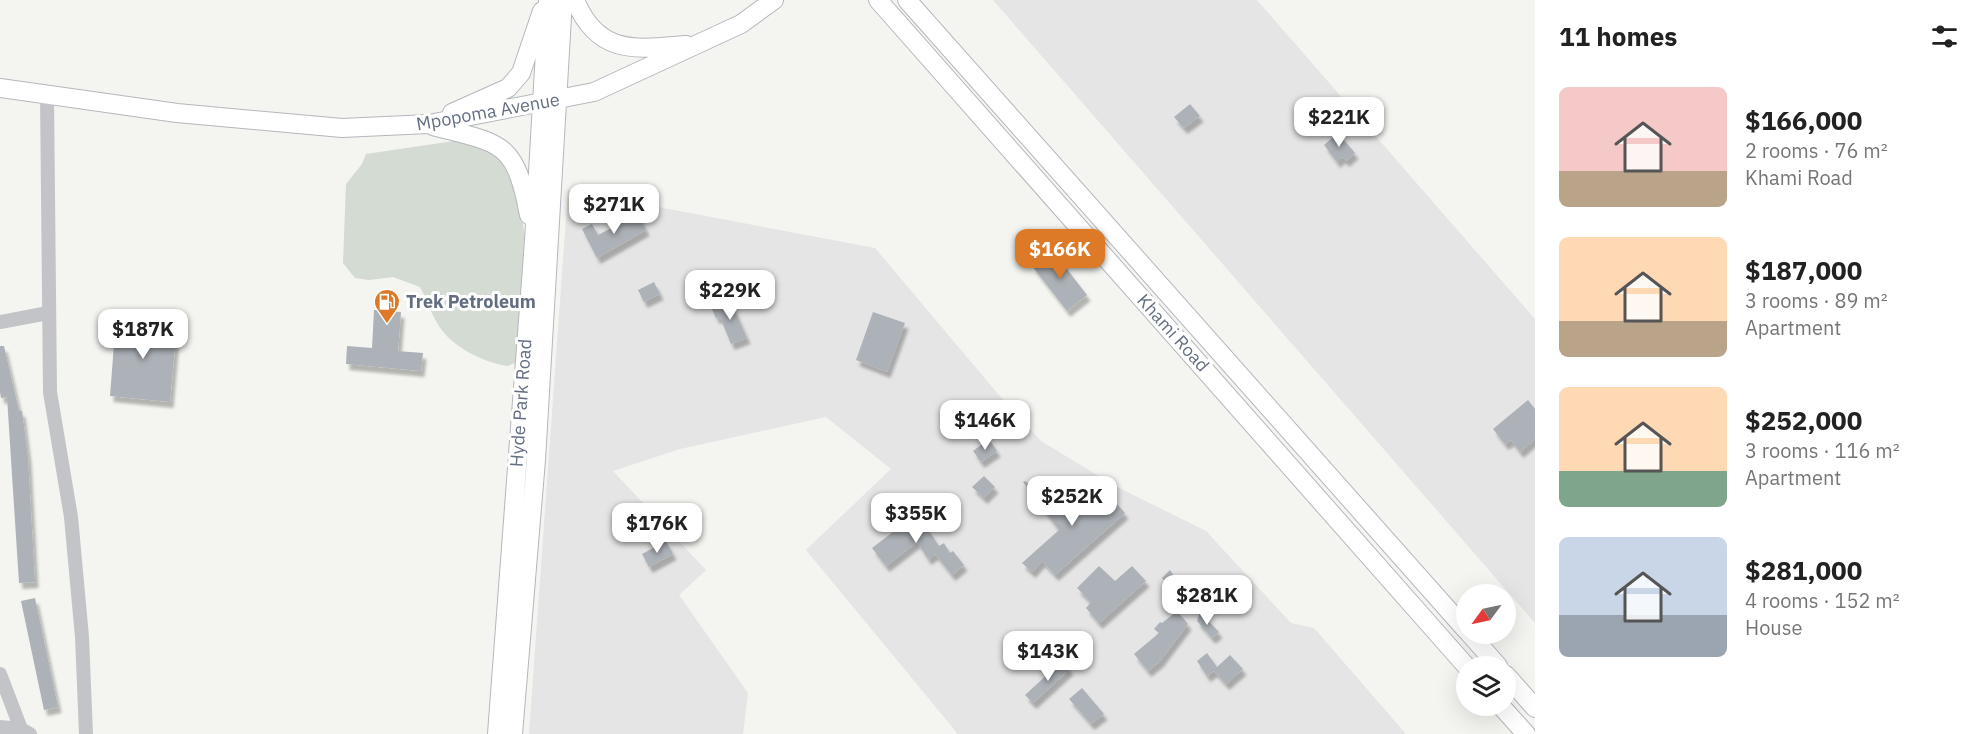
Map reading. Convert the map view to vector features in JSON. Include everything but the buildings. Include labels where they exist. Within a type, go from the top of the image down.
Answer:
[{"type":"street","name":"Hyde Park Road","points":[[513,734],[536,460],[551,102],[547,0]]},
{"type":"street","points":[[429,124],[508,88],[521,73],[547,0]]},
{"type":"street","name":"Hyde Park Road","points":[[497,734],[534,241],[563,0]]},
{"type":"street","points":[[575,0],[581,14],[612,45],[627,48],[696,44]]},
{"type":"street","name":"Mpopoma Avenue","points":[[0,88],[177,113],[342,128],[429,124],[594,92],[741,24],[774,0]]},
{"type":"street","name":"Khami Road","points":[[878,0],[1457,656]]},
{"type":"street","name":"Khami Road","points":[[907,0],[1456,618]]},
{"type":"street","points":[[47,95],[50,392],[71,517],[82,637],[86,734]]},
{"type":"street","points":[[429,124],[489,140],[508,154],[520,172],[534,241]]},
{"type":"street","points":[[0,322],[48,313]]},
{"type":"street","name":"Khami Road","points":[[1479,644],[1489,656]]},
{"type":"street","points":[[0,674],[26,731]]},
{"type":"street","points":[[1516,686],[1535,708]]},
{"type":"street","points":[[1510,716],[1526,734]]},
{"type":"street","points":[[0,727],[26,731]]},
{"type":"shaded area","points":[[993,0],[1257,0],[1535,319],[1535,623],[1516,601],[1516,584],[1501,584]]},
{"type":"shaded area","points":[[461,140],[484,143],[515,173],[527,249],[515,363],[507,366],[478,357],[452,341],[436,321],[420,287],[393,277],[369,280],[355,278],[343,263],[346,184],[362,164],[366,154]]},
{"type":"shaded area","points":[[568,190],[875,248],[998,394],[1041,441],[1115,486],[1206,531],[1291,623],[1314,628],[1406,734],[958,734],[806,550],[891,469],[826,417],[680,449],[613,471],[706,570],[679,595],[748,693],[743,734],[529,734]]},
{"type":"place","name":"Trek Petroleum","points":[[387,325]]}]
